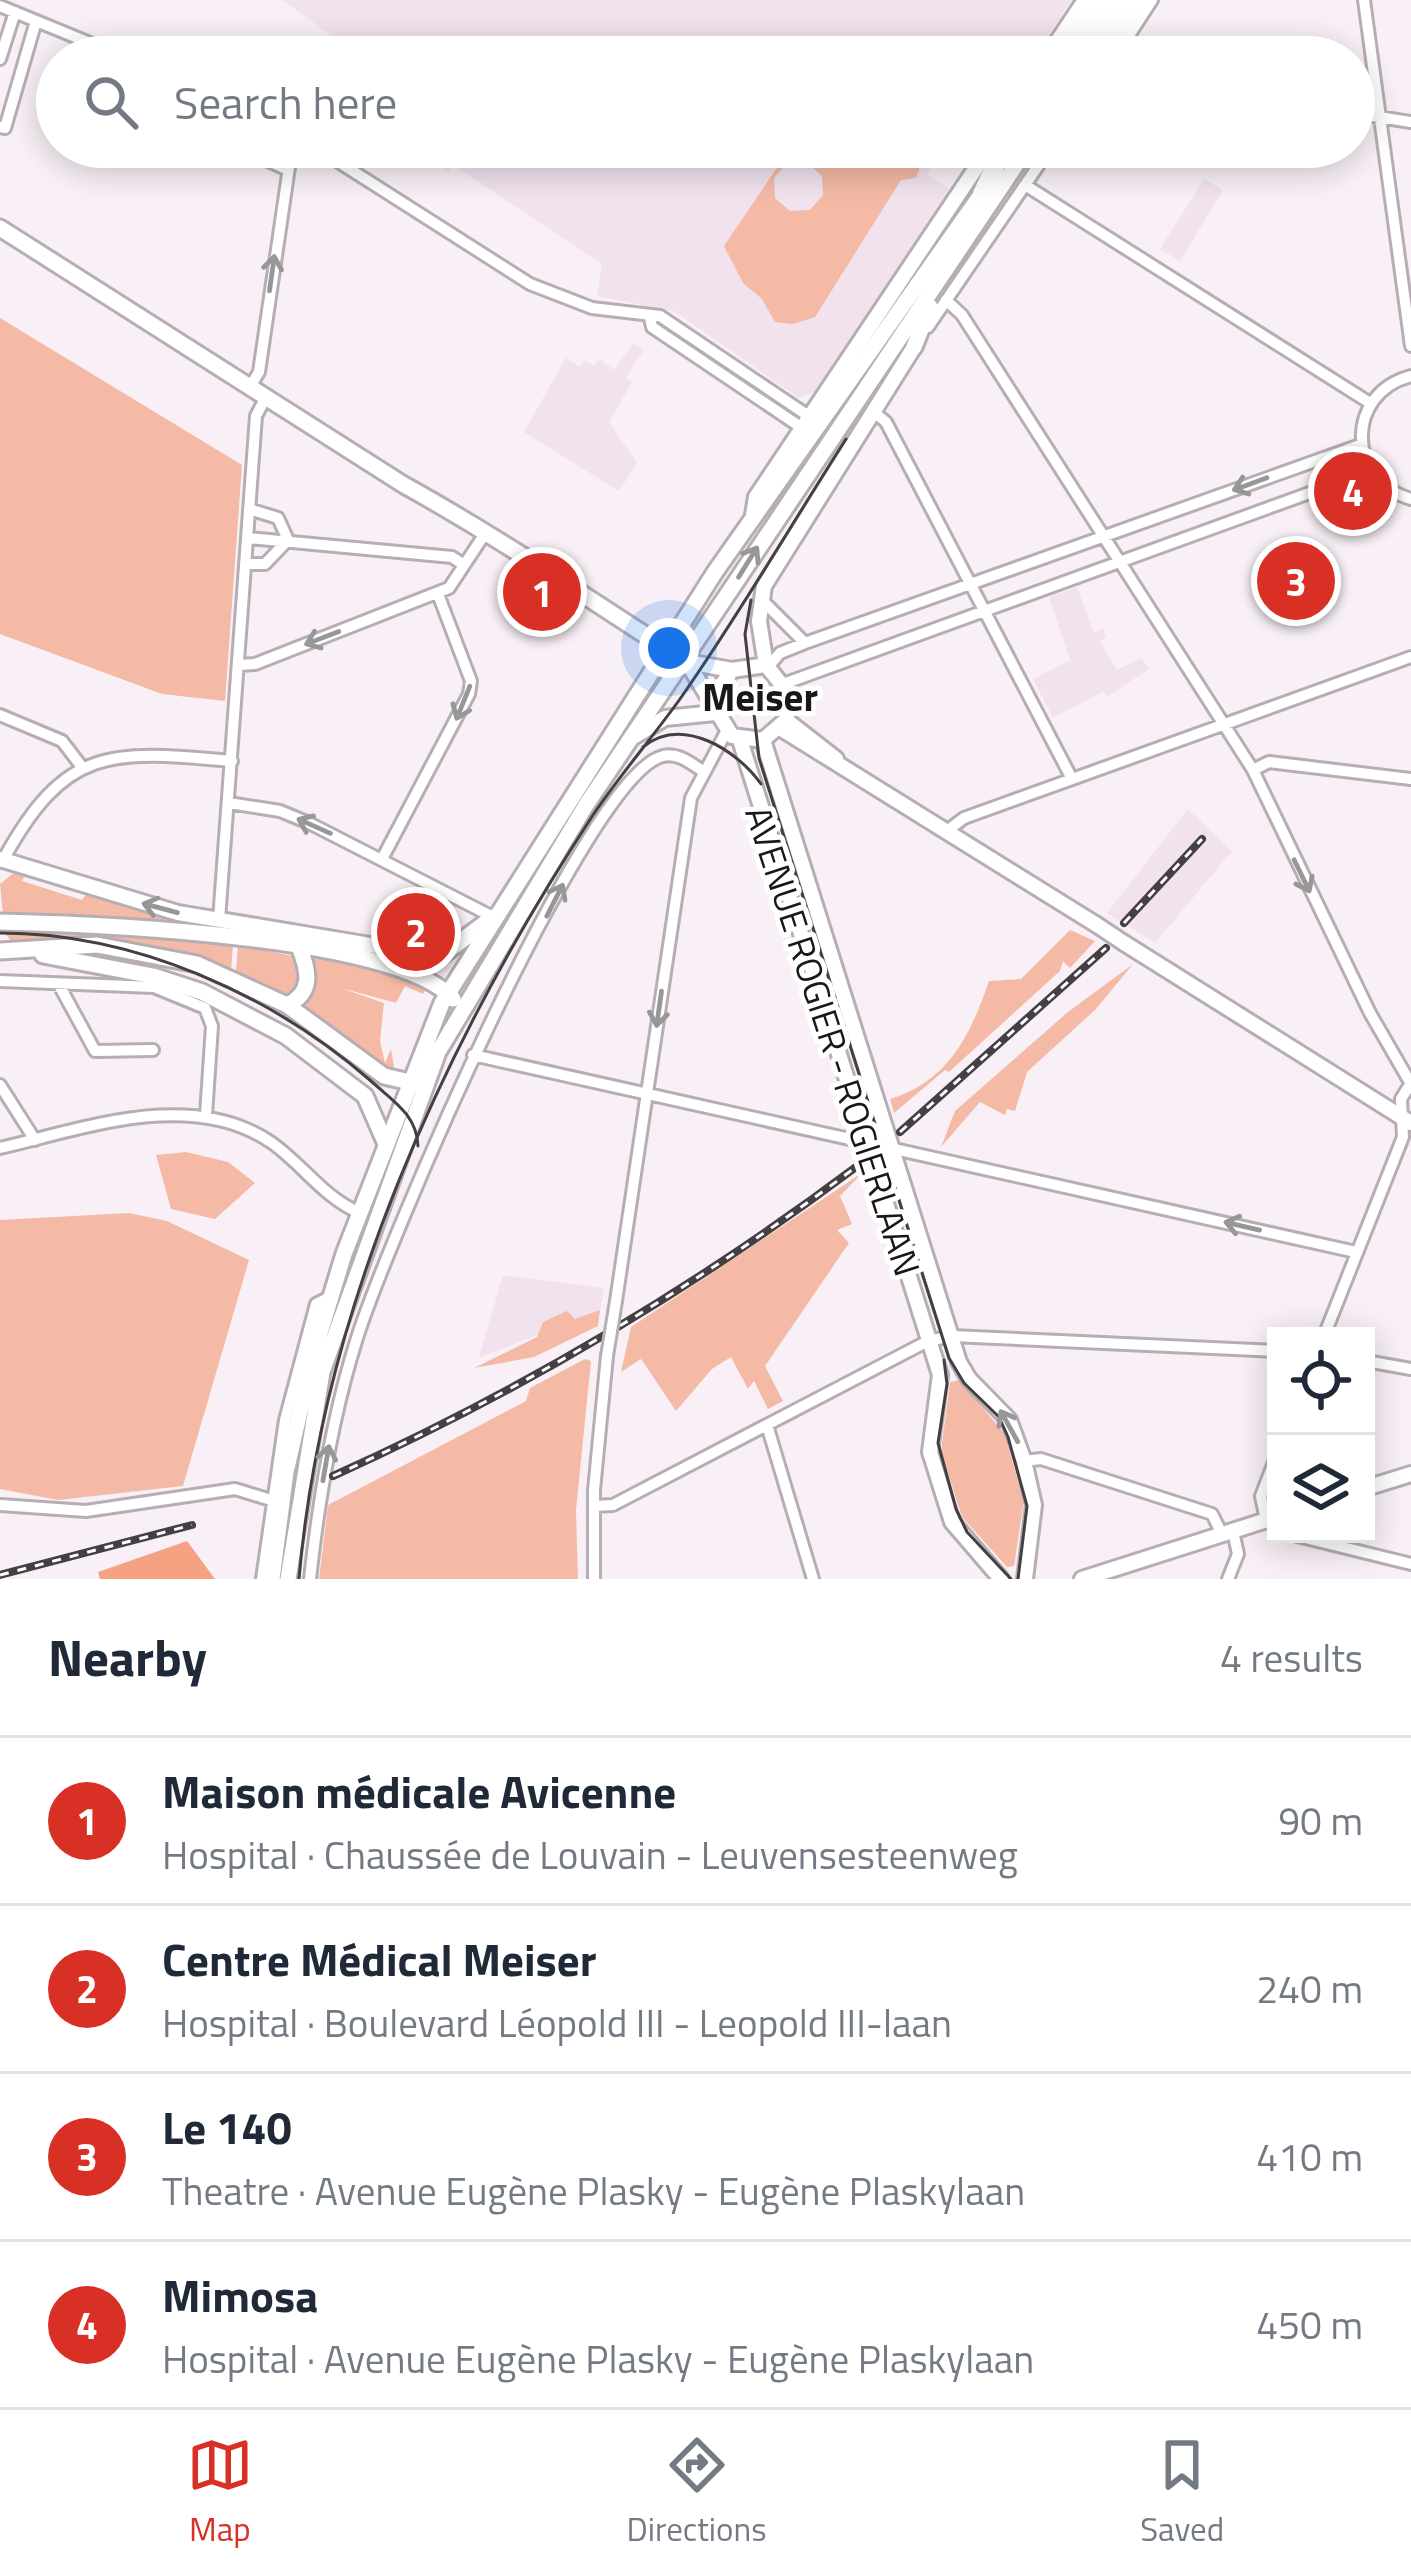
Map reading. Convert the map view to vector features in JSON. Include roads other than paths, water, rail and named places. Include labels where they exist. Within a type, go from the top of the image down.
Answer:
[{"type":"highway","points":[[1074,36],[1098,0]]},
{"type":"highway","points":[[1114,36],[1138,0]]},
{"type":"highway","points":[[982,194],[994,168]]},
{"type":"main road","points":[[1087,36],[1111,0]]},
{"type":"main road","points":[[1101,36],[1124,0]]},
{"type":"main road","points":[[272,1579],[296,1424],[352,1210],[386,1144],[448,993],[753,515],[982,194],[1006,168]]},
{"type":"main road","points":[[914,347],[1013,168]]},
{"type":"main road","points":[[0,229],[423,496],[467,530],[484,535],[687,662]]},
{"type":"main road","points":[[438,1052],[511,922],[687,662],[859,394],[941,294]]},
{"type":"main road","points":[[390,964],[441,956],[497,915]]},
{"type":"main road","points":[[0,922],[148,928],[390,964],[430,977],[448,993],[454,1006],[322,1372],[288,1579]]},
{"type":"main road","points":[[0,951],[97,945],[153,952],[228,975],[287,1005],[384,1076],[407,1085],[428,1076]]},
{"type":"main road","points":[[287,1005],[301,996],[308,982],[300,949]]},
{"type":"main road","points":[[31,952],[169,981],[286,1036],[365,1096],[386,1144]]},
{"type":"street","points":[[1061,36],[1085,0]]},
{"type":"street","points":[[1129,36],[1152,0]]},
{"type":"street","points":[[1364,0],[1369,36]]},
{"type":"street","points":[[0,6],[73,36]]},
{"type":"street","points":[[0,59],[15,12]]},
{"type":"street","points":[[0,127],[5,128],[36,21]]},
{"type":"street","points":[[1375,76],[1411,346]]},
{"type":"street","points":[[1375,116],[1411,122]]},
{"type":"street","points":[[348,168],[530,284],[576,304],[660,316],[806,423]]},
{"type":"street","points":[[753,515],[756,497],[976,168]]},
{"type":"street","points":[[1037,168],[941,294],[962,315],[1253,770],[1370,1013],[1411,1083],[1401,1099],[1409,1118],[1328,1327]]},
{"type":"street","points":[[250,387],[259,372],[286,169]]},
{"type":"street","points":[[1025,185],[1370,403]]},
{"type":"street","points":[[687,662],[733,736],[763,740],[783,724],[790,695],[786,683],[767,666],[765,602],[776,566],[914,347]]},
{"type":"street","points":[[1411,376],[1388,385],[1370,403],[1360,445],[1370,472],[1384,487],[1411,499]]},
{"type":"street","points":[[219,920],[256,416],[266,397]]},
{"type":"street","points":[[875,413],[886,422],[1072,779]]},
{"type":"street","points":[[687,662],[732,670],[767,666],[800,640],[971,585],[1360,445]]},
{"type":"street","points":[[786,683],[1370,472]]},
{"type":"street","points":[[249,509],[278,518],[288,540]]},
{"type":"street","points":[[239,665],[438,594],[449,588],[484,535]]},
{"type":"street","points":[[248,538],[452,556],[464,566]]},
{"type":"street","points":[[245,565],[276,558],[288,540]]},
{"type":"street","points":[[382,859],[469,694],[471,681],[438,594]]},
{"type":"street","points":[[765,602],[800,640]]},
{"type":"street","points":[[948,830],[954,822],[1411,657]]},
{"type":"street","points":[[713,708],[732,670]]},
{"type":"street","points":[[635,736],[665,718],[713,708]]},
{"type":"street","points":[[0,716],[62,741],[82,767]]},
{"type":"street","points":[[783,724],[1124,943],[1409,1118]]},
{"type":"street","points":[[594,1579],[594,1506],[608,1356],[691,798],[704,772],[733,736]]},
{"type":"street","name":"AVENUE ROGIER - ROGIERLAAN","points":[[733,736],[940,1384],[929,1437],[936,1472],[956,1528],[1001,1579]]},
{"type":"street","name":"AVENUE ROGIER - ROGIERLAAN","points":[[763,740],[963,1372],[1010,1420],[1024,1461],[1034,1505],[1025,1579]]},
{"type":"street","points":[[232,760],[131,754],[82,767],[35,804],[1,861],[219,920],[441,956]]},
{"type":"street","points":[[310,1579],[329,1443],[356,1341],[398,1223],[473,1055],[566,879],[633,776],[670,755],[704,772]]},
{"type":"street","points":[[1253,770],[1269,762],[1411,778]]},
{"type":"street","points":[[229,803],[280,811],[497,915]]},
{"type":"street","points":[[291,933],[300,949]]},
{"type":"street","points":[[0,981],[154,987],[194,1001],[212,1017],[206,1115]]},
{"type":"street","points":[[59,985],[94,1051],[153,1050]]},
{"type":"street","points":[[473,1055],[1357,1252]]},
{"type":"street","points":[[0,1085],[35,1140]]},
{"type":"street","points":[[0,1148],[164,1115],[206,1115],[244,1127],[274,1144],[352,1210]]},
{"type":"street","points":[[262,1579],[271,1500],[306,1340],[316,1304],[330,1297]]},
{"type":"street","points":[[594,1506],[613,1505],[928,1341],[952,1336],[1267,1352]]},
{"type":"street","points":[[1375,1363],[1411,1369]]},
{"type":"street","points":[[767,1425],[813,1579]]},
{"type":"street","points":[[1024,1461],[1041,1459],[1213,1514],[1238,1554],[1228,1579]]},
{"type":"street","points":[[1375,1485],[1411,1474]]},
{"type":"street","points":[[1267,1480],[1261,1496],[1267,1509]]},
{"type":"street","points":[[0,1505],[86,1511],[236,1489],[271,1500]]},
{"type":"street","points":[[1082,1579],[1267,1519]]},
{"type":"street","points":[[1326,1543],[1411,1564]]},
{"type":"tram line","points":[[299,1579],[312,1478],[334,1377],[363,1278],[441,1085],[488,992],[593,815],[702,667],[846,439]]},
{"type":"tram line","points":[[751,600],[745,634],[759,758],[949,1358],[964,1383],[999,1417],[1008,1437],[1027,1506],[1018,1579]]},
{"type":"tram line","points":[[643,747],[675,734],[708,741],[738,759],[761,784]]},
{"type":"tram line","points":[[0,933],[101,944],[199,974],[245,996],[332,1050],[387,1095],[408,1117],[418,1146]]},
{"type":"tram line","points":[[944,1360],[947,1384],[938,1443],[956,1509],[967,1532],[1011,1579]]},
{"type":"railway","points":[[1124,923],[1202,839]]},
{"type":"railway","points":[[900,1132],[1106,948]]},
{"type":"railway","points":[[333,1476],[471,1409],[605,1335],[735,1253],[860,1164]]},
{"type":"railway","points":[[0,1575],[192,1525]]},
{"type":"place","name":"Mimosa","points":[[1353,491]]},
{"type":"place","name":"Le 140","points":[[1296,581]]},
{"type":"place","name":"Maison médicale Avicenne","points":[[542,592]]},
{"type":"place","name":"Centre Médical Meiser","points":[[416,932]]},
{"type":"district","name":"Meiser","points":[[760,697]]}]
